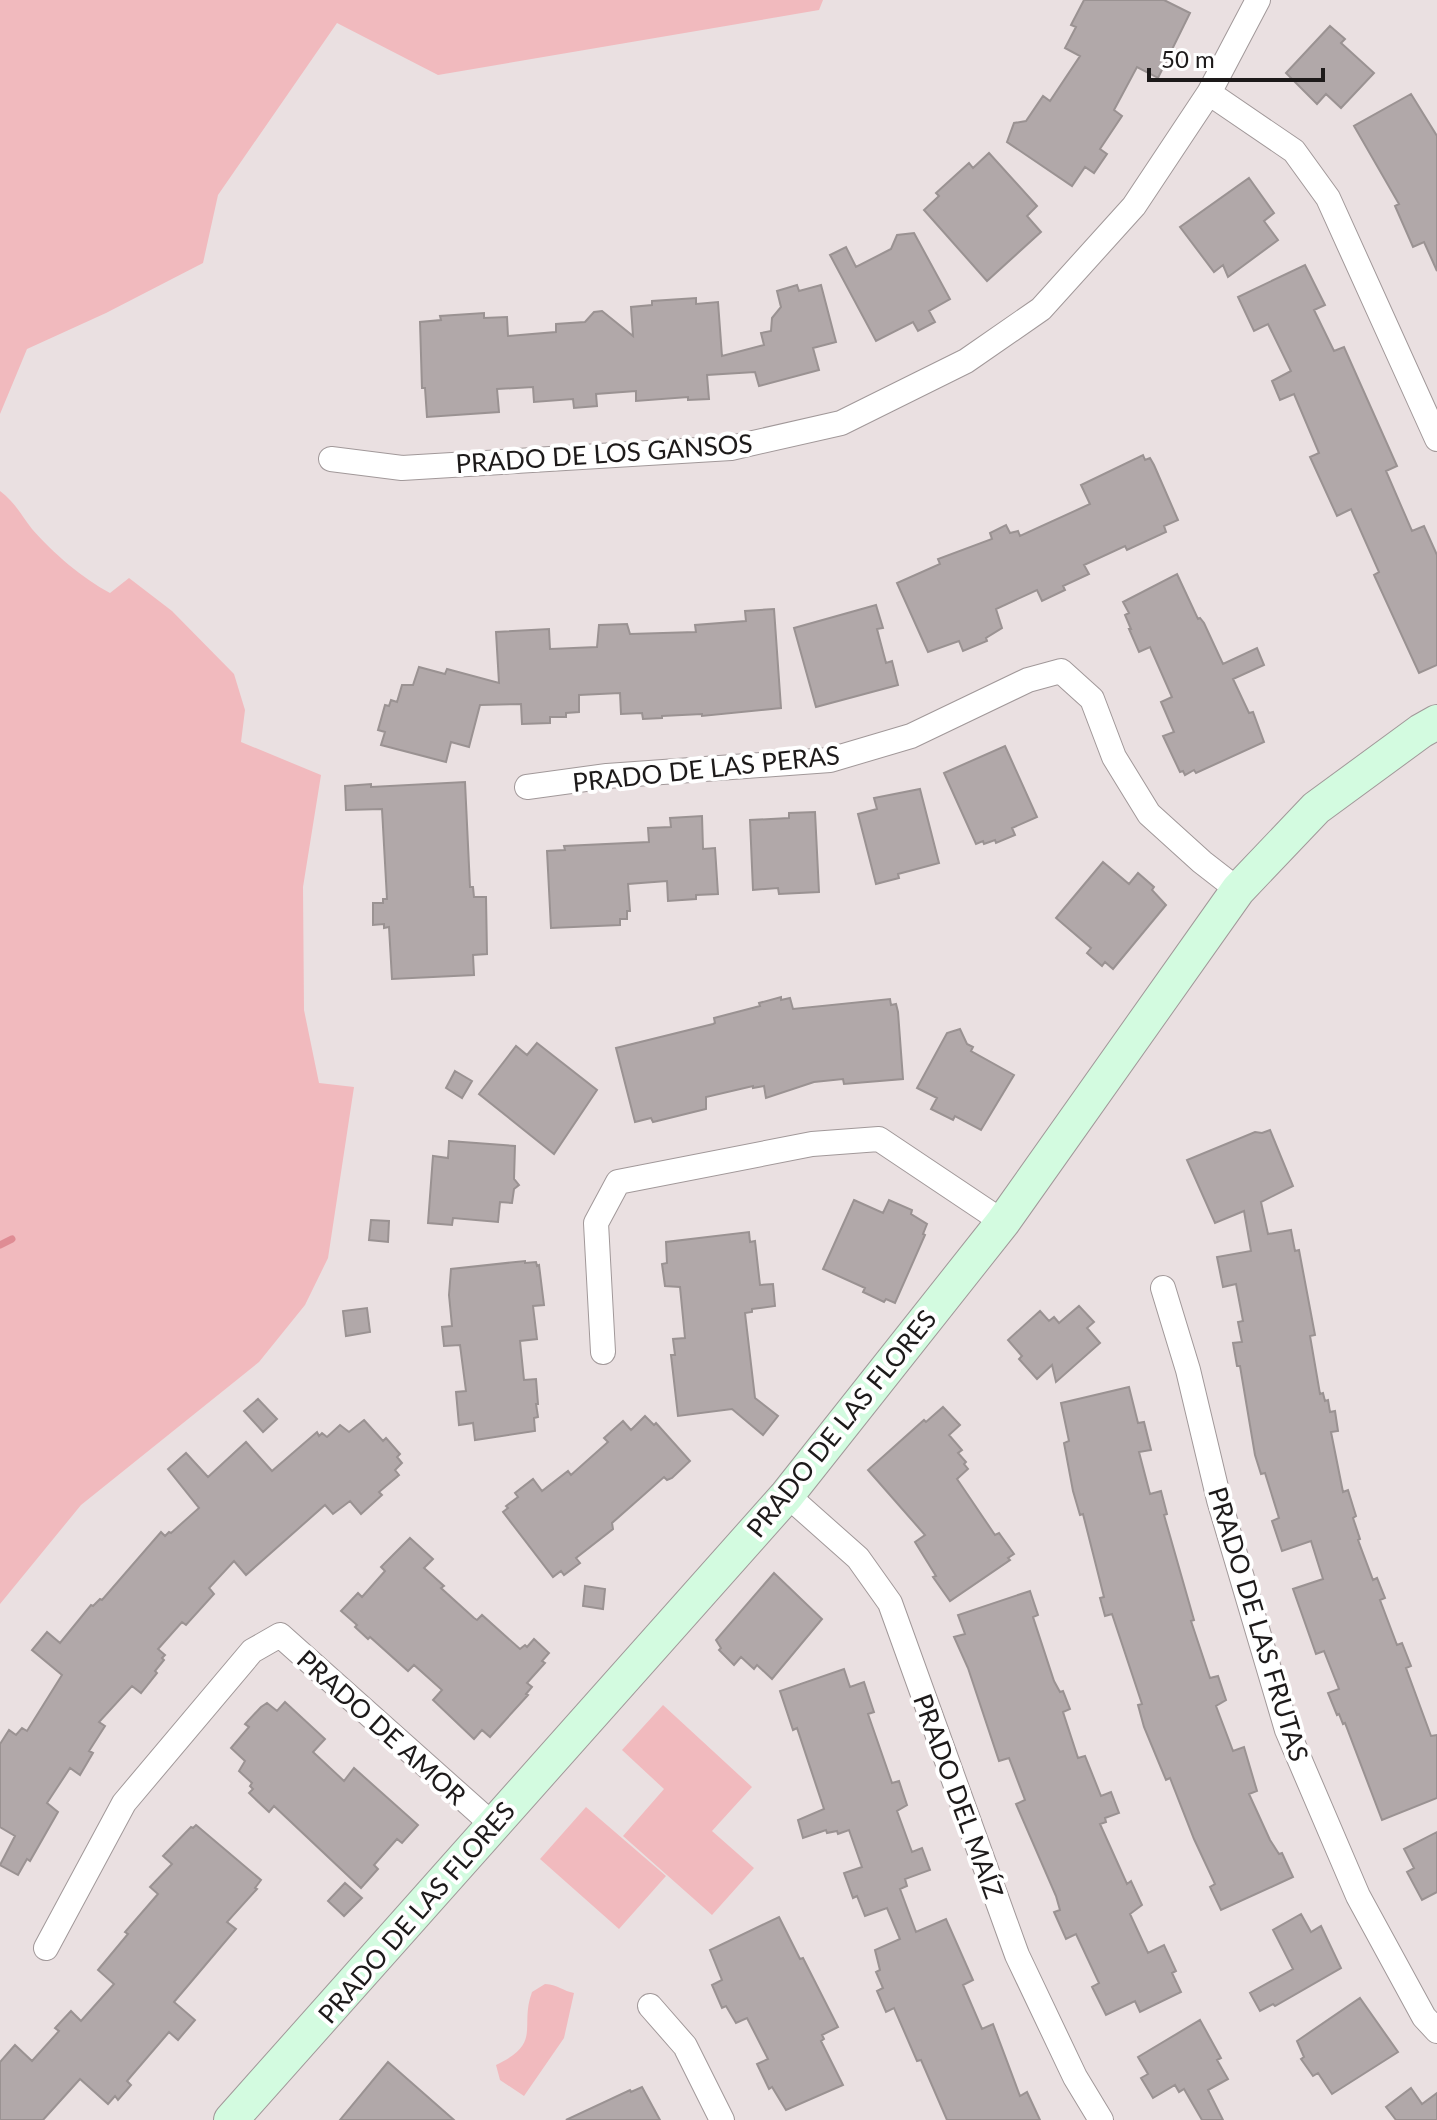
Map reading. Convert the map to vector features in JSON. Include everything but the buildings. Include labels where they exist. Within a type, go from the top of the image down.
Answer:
[{"type":"street","name":"PRADO DE LOS GANSOS","points":[[331,459],[402,468],[731,448],[841,423],[966,361],[1041,309],[1134,206],[1209,93],[1258,0]]},
{"type":"street","points":[[1209,93],[1294,151],[1328,198],[1437,439]]},
{"type":"street","name":"PRADO DE LAS PERAS","points":[[527,787],[607,776],[830,760],[911,736],[1028,680],[1061,671],[1092,699],[1114,757],[1149,814],[1238,890]]},
{"type":"street","name":"PRADO DE LAS FLORES","points":[[231,2120],[787,1495],[1003,1222],[1238,890],[1316,808],[1437,722]]},
{"type":"street","points":[[603,1352],[596,1223],[618,1182],[812,1144],[879,1139],[1003,1222]]},
{"type":"street","name":"PRADO DE LAS FRUTAS","points":[[1163,1288],[1188,1370],[1219,1500],[1287,1730],[1358,1896],[1424,2017],[1437,2031]]},
{"type":"street","name":"PRADO DEL MAÍZ","points":[[787,1495],[858,1558],[890,1603],[1017,1955],[1075,2077],[1101,2120]]},
{"type":"street","name":"PRADO DE AMOR","points":[[46,1948],[124,1803],[252,1651],[280,1635],[493,1825]]},
{"type":"street","points":[[650,2006],[685,2046],[722,2120]]},
{"type":"shaded area","points":[[0,0],[823,0],[819,10],[438,75],[337,23],[218,195],[203,263],[27,349],[0,414]]},
{"type":"shaded area","points":[[0,491],[40,538],[79,572],[110,593],[129,578],[172,611],[234,674],[245,710],[241,742],[321,775],[303,887],[304,1010],[319,1083],[354,1087],[328,1258],[305,1305],[259,1362],[81,1505],[0,1604]]},
{"type":"shaded area","points":[[663,1705],[752,1787],[712,1831],[754,1868],[712,1915],[623,1836],[664,1789],[622,1750]]},
{"type":"shaded area","points":[[586,1807],[666,1876],[619,1929],[540,1859]]},
{"type":"shaded area","points":[[545,1984],[574,1993],[564,2038],[524,2096],[500,2080],[496,2065],[511,2057],[525,2041],[532,1992]]},
{"type":"waterway","points":[[0,1245],[12,1239]]}]
